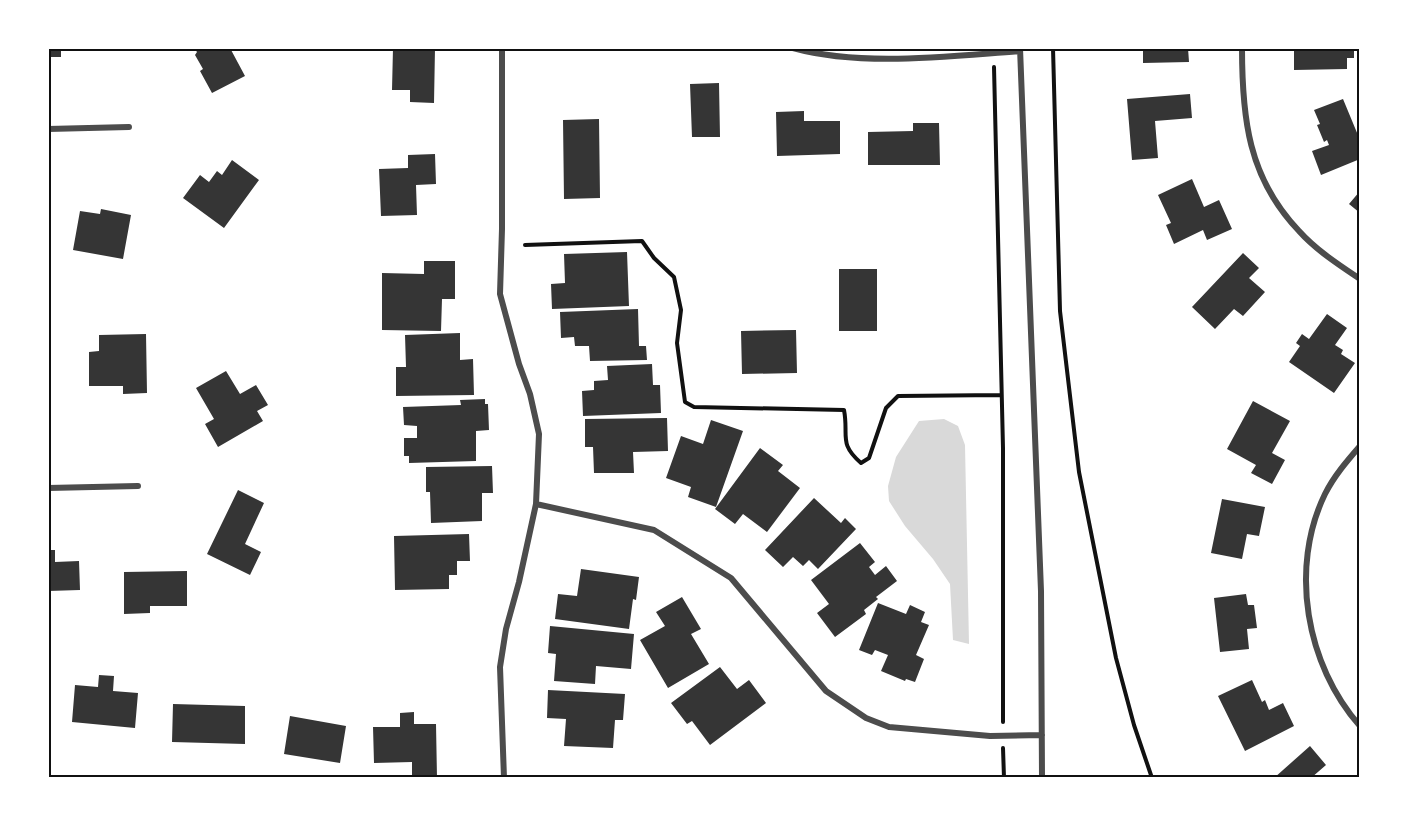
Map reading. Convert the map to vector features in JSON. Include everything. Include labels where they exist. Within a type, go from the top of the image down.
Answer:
[{"type":"street","points":[[502,48],[500,294],[519,364],[530,394],[538,434],[536,504],[506,629],[500,667],[504,778]]},
{"type":"street","points":[[793,48],[829,56],[896,58],[1020,49],[1041,591],[1042,778]]},
{"type":"street","points":[[1242,48],[1245,122],[1257,164],[1270,192],[1300,232],[1360,279]]},
{"type":"street","points":[[48,129],[129,127]]},
{"type":"street","points":[[1360,446],[1335,477],[1321,504],[1309,544],[1306,584],[1311,627],[1323,666],[1343,704],[1360,726]]},
{"type":"street","points":[[48,488],[138,486]]},
{"type":"street","points":[[536,504],[654,530],[731,578],[825,691],[866,718],[888,727],[990,736],[1042,735]]},
{"type":"path","points":[[1053,48],[1060,311],[1079,472],[1116,658],[1134,725],[1152,778]]},
{"type":"path","points":[[993,52],[1001,395],[1004,778]]},
{"type":"path","points":[[525,245],[642,241],[654,258],[674,277],[681,310],[677,343],[685,402],[694,407],[844,410],[847,427],[844,440],[851,454],[861,463],[869,458],[886,408],[898,396],[1001,395]]},
{"type":"shaded area","points":[[944,419],[958,426],[965,445],[969,644],[953,640],[950,584],[933,559],[905,526],[889,501],[888,486],[896,457],[919,421]]},
{"type":"building","points":[[48,48],[61,48],[61,57],[48,57]]},
{"type":"building","points":[[194,48],[230,48],[245,76],[212,93],[200,71],[203,69],[195,55],[197,52]]},
{"type":"building","points":[[393,48],[435,48],[434,103],[410,102],[410,90],[392,90]]},
{"type":"building","points":[[1143,48],[1188,48],[1189,62],[1143,63]]},
{"type":"building","points":[[1294,48],[1354,48],[1354,58],[1347,58],[1347,69],[1294,70]]},
{"type":"building","points":[[719,83],[720,137],[692,137],[690,84]]},
{"type":"building","points":[[1190,94],[1192,118],[1155,121],[1158,158],[1132,160],[1127,99]]},
{"type":"building","points":[[1343,99],[1360,140],[1360,159],[1321,175],[1312,151],[1329,145],[1327,140],[1324,142],[1314,110]]},
{"type":"building","points":[[804,111],[804,121],[840,121],[840,154],[777,156],[776,112]]},
{"type":"building","points":[[599,119],[600,198],[564,199],[563,120]]},
{"type":"building","points":[[913,123],[939,123],[940,165],[868,165],[868,132],[913,131]]},
{"type":"building","points":[[435,154],[436,184],[416,185],[417,215],[381,216],[379,169],[408,168],[408,155]]},
{"type":"building","points":[[232,160],[259,180],[224,228],[183,198],[200,175],[209,182],[217,171],[222,175]]},
{"type":"building","points":[[1192,179],[1204,207],[1219,200],[1232,229],[1207,240],[1203,230],[1174,244],[1166,225],[1171,223],[1158,195]]},
{"type":"building","points":[[1360,191],[1360,213],[1349,204]]},
{"type":"building","points":[[101,209],[131,215],[123,259],[73,250],[80,211],[100,214]]},
{"type":"building","points":[[627,252],[629,306],[552,309],[551,284],[565,283],[564,254]]},
{"type":"building","points":[[1243,253],[1259,268],[1249,278],[1265,292],[1243,316],[1234,309],[1215,329],[1192,307]]},
{"type":"building","points":[[424,261],[455,261],[455,299],[442,299],[441,331],[382,330],[382,273],[424,274]]},
{"type":"building","points":[[839,269],[877,269],[877,331],[839,331]]},
{"type":"building","points":[[638,309],[639,346],[646,346],[647,360],[590,361],[589,346],[575,346],[574,337],[561,338],[560,312]]},
{"type":"building","points":[[1327,314],[1347,328],[1335,345],[1343,350],[1341,354],[1355,363],[1334,393],[1289,362],[1300,346],[1296,343],[1302,334],[1309,339]]},
{"type":"building","points":[[796,330],[797,373],[742,374],[741,331]]},
{"type":"building","points":[[460,333],[460,360],[473,359],[474,395],[396,396],[396,367],[406,367],[405,335]]},
{"type":"building","points":[[146,334],[147,393],[123,394],[123,386],[89,386],[89,352],[99,351],[99,335]]},
{"type":"building","points":[[652,364],[653,385],[660,385],[661,413],[583,416],[582,391],[594,390],[594,381],[608,380],[607,366]]},
{"type":"building","points":[[226,371],[240,394],[256,385],[268,405],[257,411],[263,421],[218,447],[205,424],[214,419],[196,388]]},
{"type":"building","points":[[485,399],[485,404],[488,404],[489,430],[476,431],[476,461],[409,463],[409,456],[404,456],[404,438],[417,438],[417,426],[404,425],[403,407],[461,405],[460,400]]},
{"type":"building","points":[[1253,401],[1290,421],[1272,453],[1285,460],[1272,484],[1251,473],[1256,465],[1227,449]]},
{"type":"building","points":[[667,418],[668,451],[633,452],[634,473],[594,473],[593,447],[585,447],[585,419]]},
{"type":"building","points":[[711,420],[743,431],[716,507],[688,497],[691,487],[666,478],[681,436],[703,444]]},
{"type":"building","points":[[760,448],[783,465],[778,471],[800,488],[767,532],[743,514],[735,524],[715,509]]},
{"type":"building","points":[[492,466],[493,493],[482,493],[482,521],[431,523],[430,492],[426,492],[426,467]]},
{"type":"building","points":[[238,490],[264,503],[245,544],[261,552],[250,575],[207,554]]},
{"type":"building","points":[[814,498],[841,523],[845,518],[856,529],[818,569],[809,560],[803,566],[793,557],[783,567],[765,550]]},
{"type":"building","points":[[1222,499],[1265,507],[1259,536],[1247,534],[1242,559],[1211,553]]},
{"type":"building","points":[[469,534],[470,561],[457,561],[457,575],[449,575],[449,589],[395,590],[394,536]]},
{"type":"building","points":[[860,543],[875,562],[869,567],[875,575],[886,566],[897,581],[876,597],[878,599],[864,610],[866,614],[835,637],[817,613],[829,604],[811,580]]},
{"type":"building","points":[[48,550],[55,550],[55,562],[79,561],[80,590],[48,591]]},
{"type":"building","points":[[581,569],[639,577],[629,629],[555,619],[558,594],[577,596]]},
{"type":"building","points":[[187,571],[187,606],[150,606],[150,613],[124,614],[124,572]]},
{"type":"building","points":[[1246,594],[1248,605],[1254,605],[1257,628],[1247,629],[1249,649],[1220,652],[1214,598]]},
{"type":"building","points":[[682,597],[701,629],[691,634],[709,664],[668,688],[640,640],[665,626],[656,612]]},
{"type":"building","points":[[878,603],[906,614],[910,605],[925,612],[921,622],[929,625],[916,655],[924,659],[915,682],[906,679],[905,681],[881,671],[888,655],[875,650],[872,655],[859,650]]},
{"type":"building","points":[[550,626],[634,634],[631,669],[596,666],[595,684],[554,681],[556,654],[548,653]]},
{"type":"building","points":[[720,667],[737,689],[749,680],[766,703],[710,745],[692,721],[687,724],[671,703]]},
{"type":"building","points":[[99,675],[114,676],[113,691],[138,693],[135,728],[72,722],[75,685],[98,687]]},
{"type":"building","points":[[1252,680],[1262,702],[1265,700],[1269,710],[1283,703],[1294,726],[1245,751],[1218,696]]},
{"type":"building","points":[[548,690],[625,694],[623,720],[615,720],[613,748],[564,746],[566,719],[547,718]]},
{"type":"building","points":[[173,704],[245,706],[245,744],[172,742]]},
{"type":"building","points":[[414,712],[414,724],[436,724],[437,778],[412,778],[412,762],[374,763],[373,727],[400,727],[400,713]]},
{"type":"building","points":[[290,716],[346,726],[340,763],[284,754]]},
{"type":"building","points":[[1310,746],[1326,765],[1311,778],[1274,778]]}]
